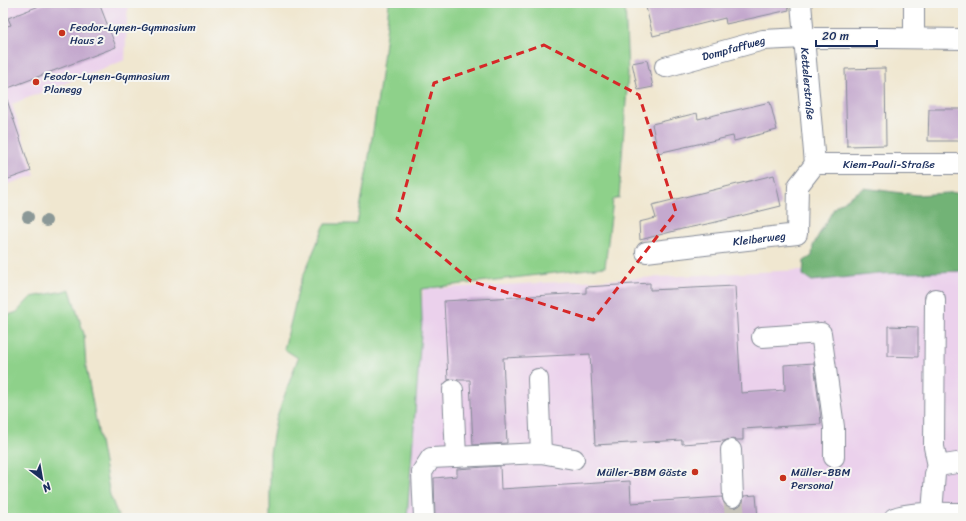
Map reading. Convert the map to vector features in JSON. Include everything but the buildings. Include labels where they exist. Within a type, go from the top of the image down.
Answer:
[{"type":"street","name":"Kettelerstraße","points":[[801,3],[815,164]]},
{"type":"street","points":[[914,3],[914,38]]},
{"type":"street","name":"Dompfaffweg","points":[[665,67],[763,40],[804,38],[963,39]]},
{"type":"street","name":"Kiem-Pauli-Straße","points":[[815,164],[963,164]]},
{"type":"street","name":"Kleiberweg","points":[[646,252],[797,234],[798,186],[815,164]]},
{"type":"street","points":[[932,513],[935,474],[938,466],[934,447],[935,299]]},
{"type":"street","points":[[762,336],[821,333],[834,427],[834,457]]},
{"type":"street","points":[[538,379],[541,453]]},
{"type":"street","points":[[453,390],[456,457]]},
{"type":"street","points":[[731,450],[733,497]]},
{"type":"street","points":[[424,518],[422,472],[431,458],[541,453],[574,459]]},
{"type":"street","points":[[938,466],[963,463]]},
{"type":"street","points":[[894,518],[922,513],[963,514]]},
{"type":"highlighted area","points":[[544,45],[639,95],[676,212],[593,320],[471,281],[397,219],[434,83]]},
{"type":"shaded area","name":"Feodor-Lynen-Gymnasium Planegg","points":[[3,3],[128,3],[125,60],[12,104],[35,175],[3,186]]},
{"type":"shaded area","points":[[900,265],[963,267],[963,518],[406,518],[423,289]]},
{"type":"green space","points":[[389,3],[625,3],[628,74],[619,198],[613,200],[605,267],[421,289],[422,320],[407,518],[270,518],[270,453],[276,419],[298,358],[284,349],[299,286],[325,224],[357,224],[376,114]]},
{"type":"green space","points":[[864,188],[917,195],[963,192],[963,271],[878,274],[812,281],[803,275],[804,261],[812,256],[813,246],[833,210],[836,206]]},
{"type":"green space","points":[[70,290],[84,334],[86,367],[110,495],[119,518],[3,518],[3,317],[17,312],[31,297]]},
{"type":"tunnel","points":[[733,497],[735,518]]},
{"type":"place","name":"Feodor-Lynen-Gymnasium Haus 2","points":[[62,33]]},
{"type":"place","name":"Feodor-Lynen-Gymnasium Planegg","points":[[36,82]]},
{"type":"place","name":"Müller-BBM Gäste","points":[[695,472]]},
{"type":"place","name":"Müller-BBM Personal","points":[[783,478]]}]
